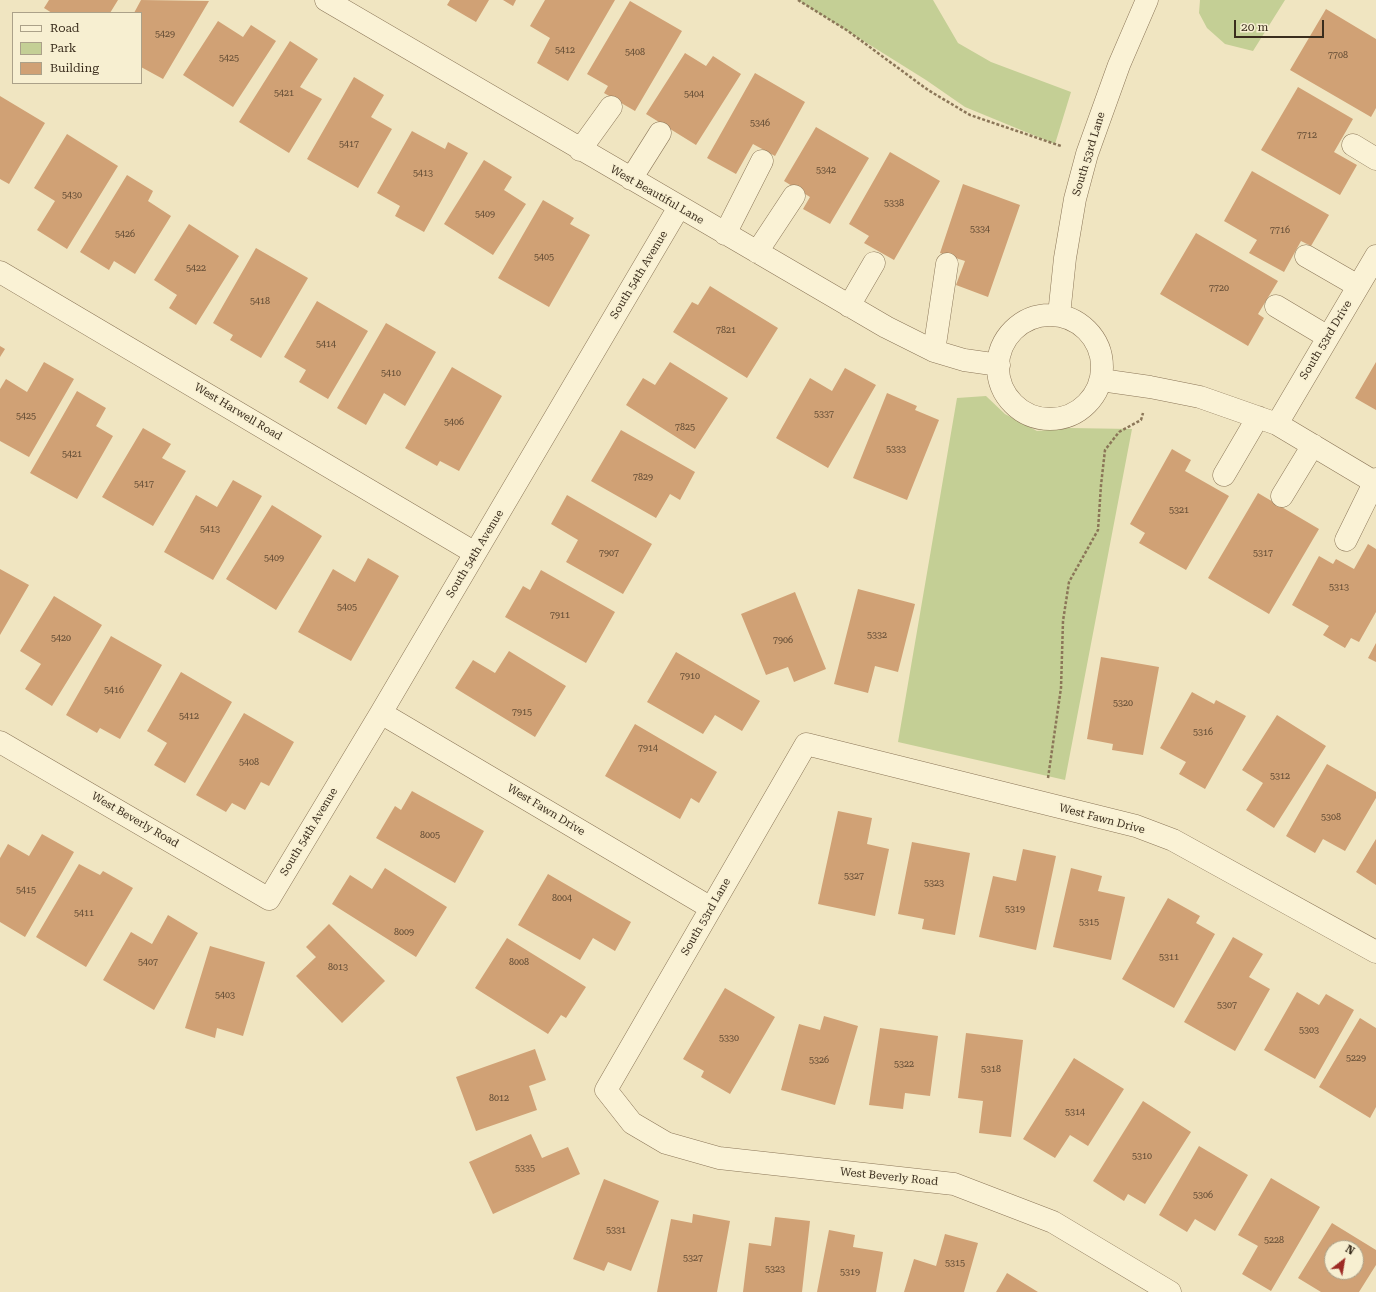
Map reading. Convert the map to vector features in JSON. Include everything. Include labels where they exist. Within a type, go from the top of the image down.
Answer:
[{"type":"street","name":"West Beautiful Lane","points":[[326,0],[580,150],[886,327],[934,351],[964,360],[999,365]]},
{"type":"street","name":"South 53rd Lane","points":[[1059,315],[1065,258],[1075,198],[1087,154],[1119,65],[1147,0]]},
{"type":"street","points":[[580,150],[611,107]]},
{"type":"street","points":[[631,179],[660,133]]},
{"type":"street","points":[[1353,145],[1376,159]]},
{"type":"street","points":[[725,234],[762,161]]},
{"type":"street","points":[[757,252],[794,196]]},
{"type":"street","name":"South 54th Avenue","points":[[269,899],[476,553],[679,207]]},
{"type":"street","points":[[1306,256],[1358,286]]},
{"type":"street","name":"South 53rd Drive","points":[[1224,475],[1267,420],[1328,337],[1376,256]]},
{"type":"street","points":[[849,306],[874,263]]},
{"type":"street","points":[[934,351],[947,264]]},
{"type":"street","name":"West Harwell Road","points":[[0,272],[476,553]]},
{"type":"street","points":[[1276,306],[1328,337]]},
{"type":"street","points":[[1042,315],[1059,315],[1079,324],[1088,331],[1098,345],[1102,362],[1101,380],[1094,395],[1082,408],[1067,416],[1050,418],[1033,415],[1018,407],[1006,394],[1000,378],[999,361],[1003,345],[1012,331],[1026,320],[1042,315]]},
{"type":"street","points":[[1101,380],[1150,387],[1200,397],[1267,420],[1376,481],[1346,540]]},
{"type":"street","points":[[1282,496],[1313,446]]},
{"type":"street","name":"West Fawn Drive","points":[[381,712],[711,908]]},
{"type":"street","name":"West Beverly Road","points":[[0,742],[269,899]]},
{"type":"street","name":"South 53rd Lane","points":[[606,1090],[806,744]]},
{"type":"street","name":"West Fawn Drive","points":[[806,744],[1136,826],[1174,840],[1376,952]]},
{"type":"street","name":"West Beverly Road","points":[[606,1090],[632,1122],[666,1143],[719,1158],[954,1184],[1053,1222],[1170,1292]]},
{"type":"path","points":[[798,0],[848,31],[928,90],[970,116],[1087,154]]},
{"type":"path","points":[[1043,804],[1049,774],[1061,688],[1063,621],[1069,582],[1098,530],[1105,450],[1118,432],[1141,420],[1150,387]]},
{"type":"green space","points":[[798,0],[933,0],[958,43],[991,62],[1071,92],[1055,144],[965,107],[926,80]]},
{"type":"green space","points":[[1200,0],[1285,0],[1253,51],[1225,44],[1207,28],[1199,13]]},
{"type":"green space","points":[[986,396],[1005,414],[1037,431],[1069,428],[1132,429],[1065,780],[898,742],[957,398]]},
{"type":"building","points":[[49,0],[118,0],[111,12],[50,12],[44,8]]},
{"type":"building","points":[[141,0],[209,1],[163,79],[142,68],[142,12],[135,12]]},
{"type":"building","points":[[450,0],[489,0],[476,22],[447,5]]},
{"type":"building","points":[[503,0],[516,0],[513,6]]},
{"type":"building","points":[[545,0],[615,0],[568,81],[537,63],[550,38],[530,26]]},
{"type":"building","points":[[630,1],[682,31],[635,111],[604,93],[608,86],[587,74]]},
{"type":"building","points":[[1326,9],[1376,39],[1376,108],[1371,117],[1290,70]]},
{"type":"building","points":[[218,21],[243,37],[251,25],[276,41],[233,107],[183,75]]},
{"type":"building","points":[[290,41],[318,59],[300,87],[322,99],[289,153],[239,122]]},
{"type":"building","points":[[685,53],[706,66],[713,56],[741,74],[696,145],[646,114]]},
{"type":"building","points":[[755,73],[805,102],[775,156],[753,144],[736,174],[707,158]]},
{"type":"building","points":[[354,77],[384,95],[371,117],[392,129],[358,188],[307,159]]},
{"type":"building","points":[[1298,87],[1353,119],[1334,152],[1357,165],[1340,195],[1261,150]]},
{"type":"building","points":[[0,96],[45,123],[9,184],[0,179]]},
{"type":"building","points":[[816,127],[869,158],[830,224],[803,209],[810,197],[784,181]]},
{"type":"building","points":[[412,131],[445,149],[448,142],[468,153],[424,232],[395,216],[400,206],[377,193]]},
{"type":"building","points":[[67,134],[118,166],[67,249],[37,230],[55,201],[34,188]]},
{"type":"building","points":[[890,152],[940,181],[894,260],[864,243],[869,236],[849,224]]},
{"type":"building","points":[[484,160],[512,177],[504,190],[526,204],[493,255],[444,224]]},
{"type":"building","points":[[1252,171],[1329,215],[1311,246],[1301,241],[1284,272],[1249,253],[1257,240],[1224,221]]},
{"type":"building","points":[[127,175],[153,191],[148,201],[171,216],[135,274],[114,261],[109,270],[80,252]]},
{"type":"building","points":[[963,184],[1020,205],[988,297],[956,285],[965,261],[940,253]]},
{"type":"building","points":[[543,200],[574,218],[570,224],[590,235],[549,307],[498,278]]},
{"type":"building","points":[[189,224],[239,256],[196,325],[169,308],[177,295],[154,280]]},
{"type":"building","points":[[1196,233],[1278,281],[1258,314],[1264,318],[1248,346],[1160,294]]},
{"type":"building","points":[[256,248],[308,278],[261,358],[230,340],[233,335],[213,323]]},
{"type":"building","points":[[710,286],[778,328],[747,378],[673,332],[692,302],[698,305]]},
{"type":"building","points":[[317,301],[368,331],[328,399],[299,382],[306,370],[284,357]]},
{"type":"building","points":[[386,323],[436,352],[405,406],[384,393],[366,425],[337,408]]},
{"type":"building","points":[[0,346],[5,349],[0,357]]},
{"type":"building","points":[[44,362],[74,379],[29,457],[0,441],[0,389],[6,379],[27,392]]},
{"type":"building","points":[[670,362],[728,398],[695,449],[626,405],[643,378],[655,385]]},
{"type":"building","points":[[1376,362],[1376,410],[1355,398]]},
{"type":"building","points":[[452,367],[502,396],[459,471],[440,461],[437,466],[405,448]]},
{"type":"building","points":[[845,368],[876,385],[828,468],[776,438],[810,378],[832,391]]},
{"type":"building","points":[[77,391],[106,408],[96,426],[113,436],[77,499],[30,473]]},
{"type":"building","points":[[887,393],[917,406],[915,410],[939,420],[907,500],[853,478]]},
{"type":"building","points":[[143,428],[171,444],[162,458],[186,471],[153,526],[102,497]]},
{"type":"building","points":[[621,430],[695,472],[680,500],[670,494],[656,518],[591,481]]},
{"type":"building","points":[[1172,449],[1191,460],[1185,471],[1229,496],[1186,570],[1139,543],[1145,533],[1130,524]]},
{"type":"building","points":[[233,480],[262,496],[213,580],[164,552],[196,495],[217,507]]},
{"type":"building","points":[[1258,493],[1319,529],[1269,614],[1208,578]]},
{"type":"building","points":[[567,495],[652,544],[623,594],[566,562],[578,540],[551,524]]},
{"type":"building","points":[[272,505],[322,536],[276,610],[226,579]]},
{"type":"building","points":[[1368,544],[1376,549],[1376,612],[1359,642],[1351,638],[1345,648],[1323,635],[1329,626],[1292,605],[1319,556],[1333,564],[1336,559],[1354,569]]},
{"type":"building","points":[[368,558],[399,576],[351,661],[298,632],[333,569],[355,582]]},
{"type":"building","points":[[0,569],[29,585],[0,635]]},
{"type":"building","points":[[541,570],[615,612],[586,663],[505,617],[523,586],[530,590]]},
{"type":"building","points":[[858,589],[915,604],[898,672],[875,666],[868,693],[834,684]]},
{"type":"building","points":[[795,592],[826,669],[794,682],[788,667],[766,675],[741,614]]},
{"type":"building","points":[[54,596],[102,625],[52,706],[25,689],[41,664],[20,651]]},
{"type":"building","points":[[111,636],[162,665],[120,739],[100,728],[97,733],[66,715]]},
{"type":"building","points":[[1376,643],[1376,662],[1368,658]]},
{"type":"building","points":[[509,651],[566,686],[535,737],[455,688],[473,660],[495,673]]},
{"type":"building","points":[[676,652],[760,701],[742,731],[715,715],[703,734],[647,702]]},
{"type":"building","points":[[1101,657],[1159,667],[1143,755],[1112,750],[1113,744],[1087,739]]},
{"type":"building","points":[[181,672],[232,702],[185,783],[154,765],[167,743],[147,731]]},
{"type":"building","points":[[1192,692],[1214,704],[1216,700],[1246,716],[1205,789],[1179,774],[1186,762],[1160,748]]},
{"type":"building","points":[[244,713],[294,742],[269,786],[261,782],[245,810],[232,803],[226,812],[196,795]]},
{"type":"building","points":[[1277,715],[1326,746],[1274,828],[1246,810],[1263,783],[1242,770]]},
{"type":"building","points":[[635,724],[717,772],[699,803],[691,798],[680,819],[605,776]]},
{"type":"building","points":[[1327,764],[1376,792],[1376,798],[1345,851],[1323,839],[1315,853],[1286,836]]},
{"type":"building","points":[[412,791],[484,831],[455,883],[376,838],[395,806],[401,810]]},
{"type":"building","points":[[838,811],[872,818],[867,844],[889,849],[875,916],[818,904]]},
{"type":"building","points":[[42,834],[74,852],[25,937],[0,922],[0,858],[8,844],[29,856]]},
{"type":"building","points":[[1376,839],[1376,885],[1356,872]]},
{"type":"building","points":[[912,842],[970,853],[955,935],[922,929],[924,919],[898,914]]},
{"type":"building","points":[[1023,849],[1056,856],[1036,950],[979,937],[993,876],[1016,881]]},
{"type":"building","points":[[79,864],[100,875],[103,871],[133,888],[86,967],[36,937]]},
{"type":"building","points":[[385,868],[447,907],[416,957],[332,904],[350,875],[372,889]]},
{"type":"building","points":[[1071,868],[1102,876],[1098,891],[1125,897],[1111,960],[1053,947]]},
{"type":"building","points":[[548,874],[631,922],[615,951],[593,938],[580,960],[518,925]]},
{"type":"building","points":[[1168,898],[1200,916],[1196,923],[1215,934],[1174,1008],[1122,979]]},
{"type":"building","points":[[168,915],[198,933],[154,1010],[103,980],[131,932],[152,944]]},
{"type":"building","points":[[329,924],[385,981],[342,1023],[296,976],[316,957],[306,947]]},
{"type":"building","points":[[1233,937],[1263,954],[1249,977],[1270,989],[1235,1051],[1184,1022]]},
{"type":"building","points":[[507,938],[586,987],[566,1018],[561,1015],[548,1034],[475,988]]},
{"type":"building","points":[[210,946],[265,962],[243,1036],[217,1028],[215,1038],[185,1028]]},
{"type":"building","points":[[725,988],[775,1017],[730,1094],[701,1077],[704,1071],[683,1059]]},
{"type":"building","points":[[1297,992],[1319,1005],[1326,994],[1354,1010],[1315,1079],[1264,1050]]},
{"type":"building","points":[[824,1016],[858,1026],[835,1105],[781,1090],[799,1024],[820,1030]]},
{"type":"building","points":[[1360,1018],[1376,1028],[1376,1107],[1370,1118],[1319,1087]]},
{"type":"building","points":[[880,1028],[938,1036],[930,1096],[905,1093],[903,1109],[869,1105]]},
{"type":"building","points":[[966,1033],[1023,1040],[1011,1137],[979,1133],[983,1101],[958,1098]]},
{"type":"building","points":[[535,1049],[546,1080],[529,1086],[537,1110],[476,1131],[456,1077]]},
{"type":"building","points":[[1074,1058],[1124,1089],[1088,1146],[1070,1135],[1055,1158],[1023,1139]]},
{"type":"building","points":[[1143,1101],[1191,1132],[1145,1204],[1128,1194],[1124,1201],[1093,1181]]},
{"type":"building","points":[[531,1134],[542,1158],[568,1147],[580,1174],[493,1214],[469,1162]]},
{"type":"building","points":[[1199,1146],[1248,1175],[1215,1231],[1195,1219],[1187,1232],[1159,1215]]},
{"type":"building","points":[[1271,1178],[1320,1207],[1271,1291],[1242,1274],[1258,1246],[1238,1235]]},
{"type":"building","points":[[604,1179],[659,1201],[631,1271],[608,1262],[604,1271],[573,1259]]},
{"type":"building","points":[[693,1214],[730,1221],[717,1292],[657,1292],[671,1219],[692,1223]]},
{"type":"building","points":[[775,1217],[810,1221],[802,1292],[743,1292],[749,1243],[771,1246]]},
{"type":"building","points":[[1332,1223],[1360,1240],[1324,1240],[1324,1280],[1364,1280],[1364,1243],[1376,1250],[1376,1265],[1359,1292],[1321,1292],[1298,1278]]},
{"type":"building","points":[[829,1230],[855,1235],[853,1247],[883,1252],[876,1292],[817,1292]]},
{"type":"building","points":[[945,1234],[978,1243],[964,1292],[904,1292],[914,1259],[936,1266]]},
{"type":"building","points":[[1007,1273],[1038,1292],[996,1292]]}]
